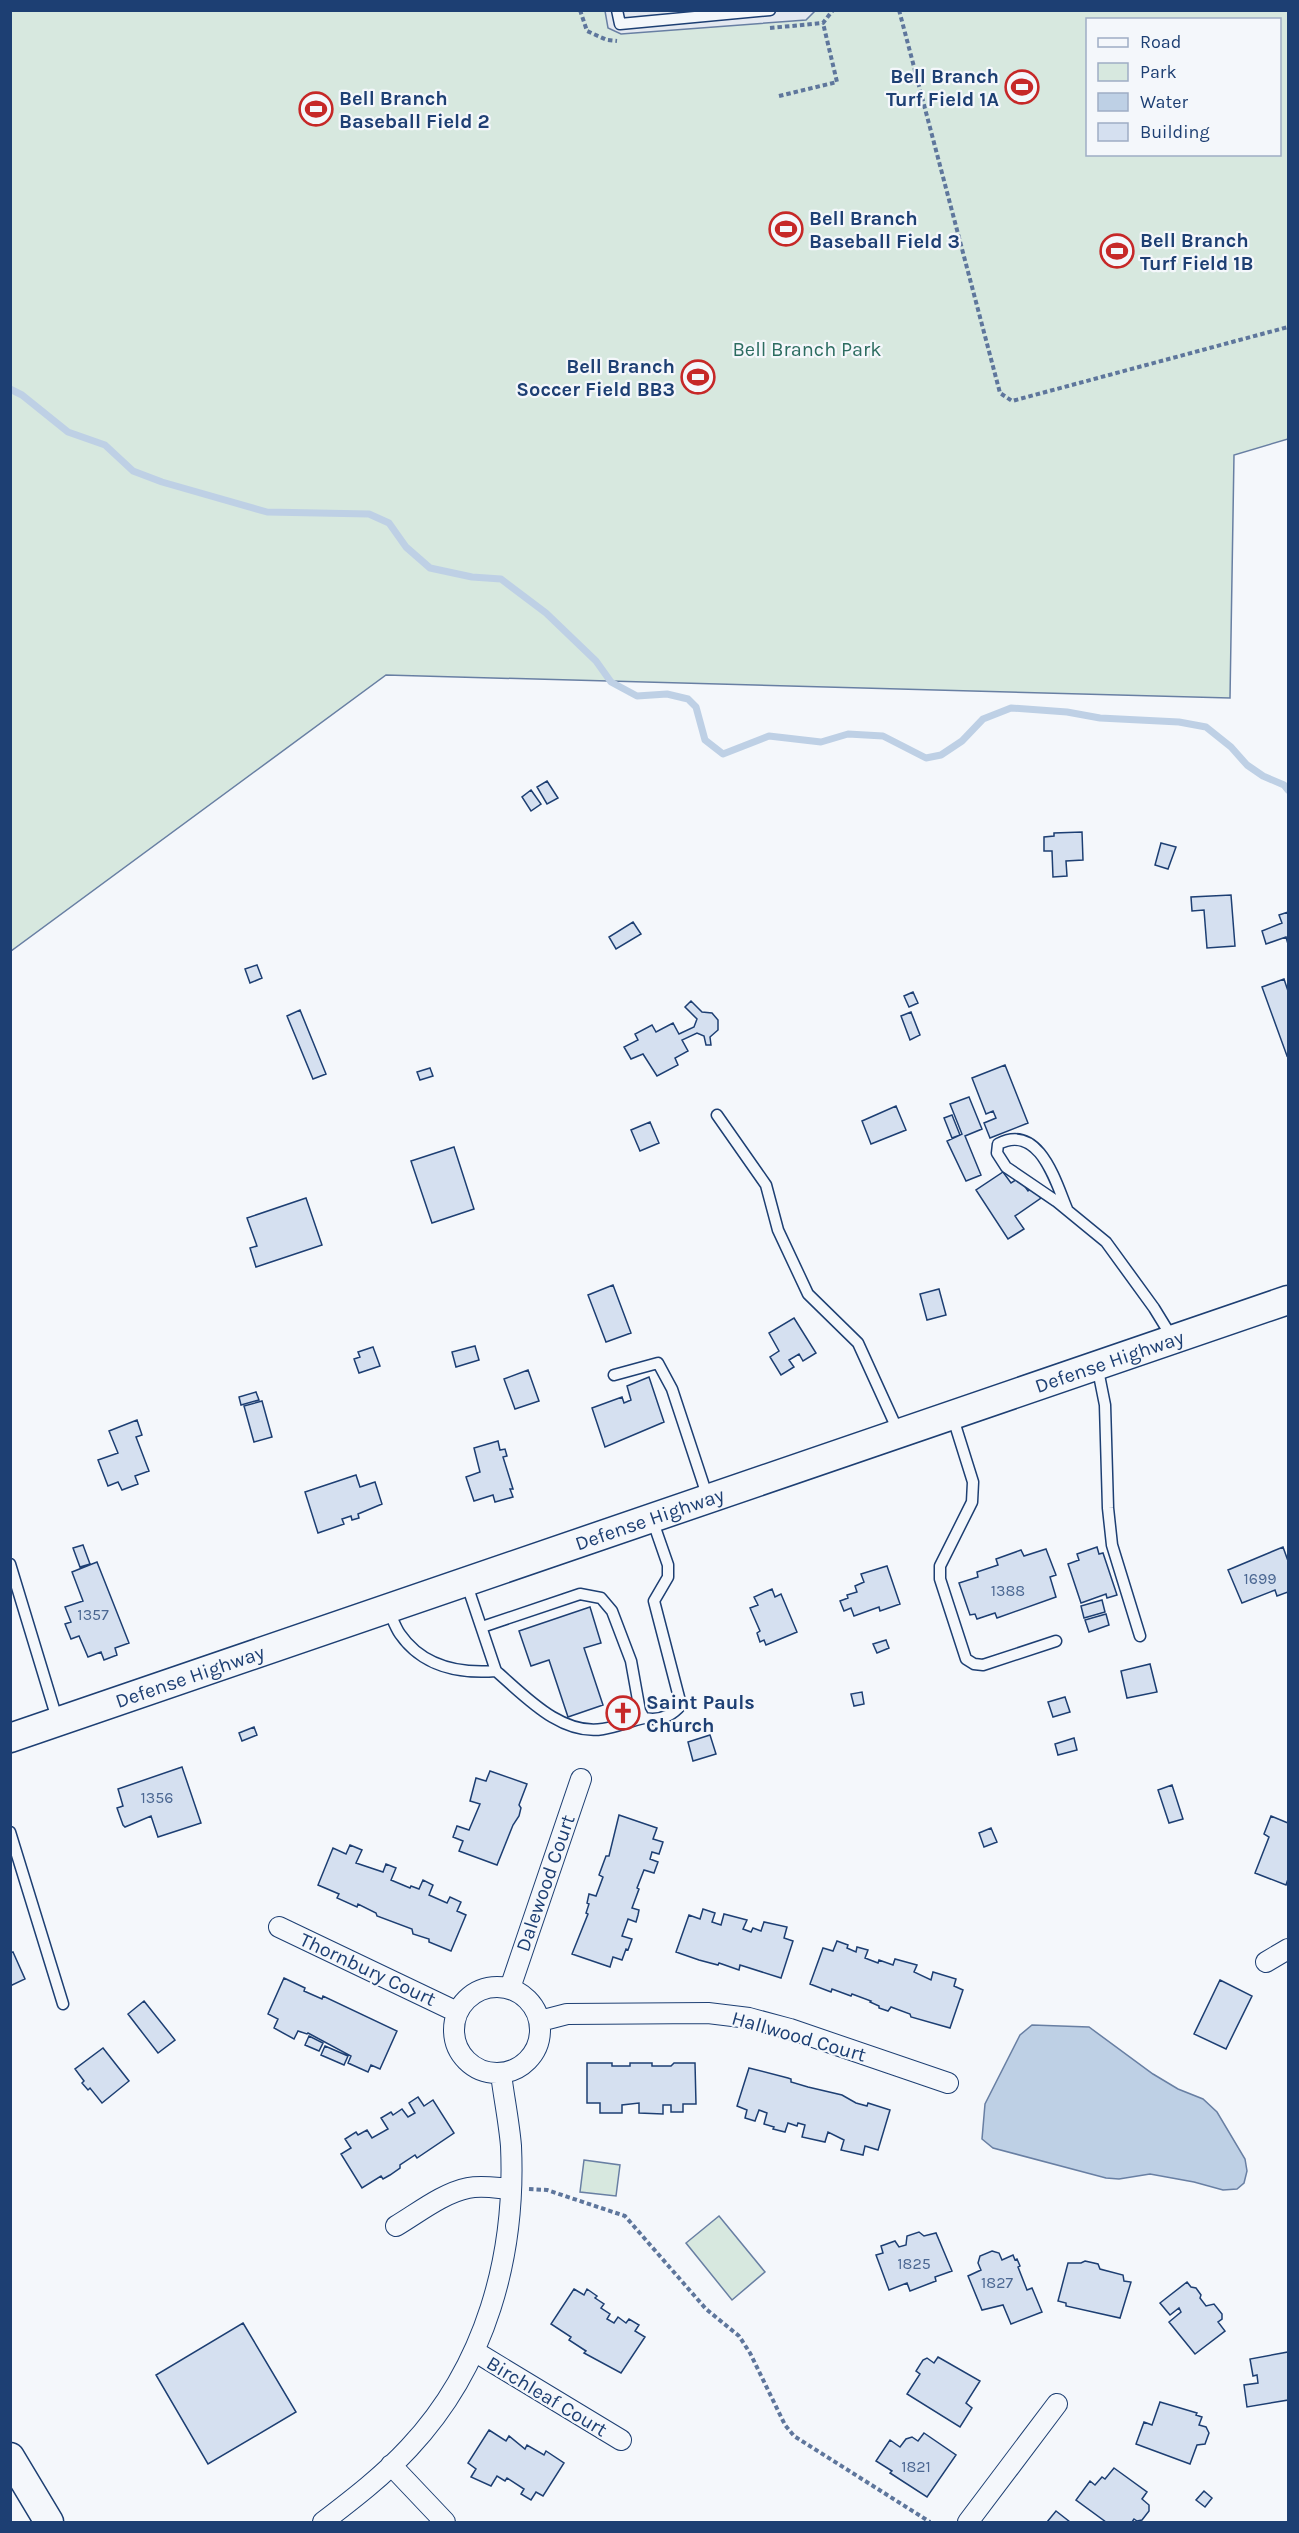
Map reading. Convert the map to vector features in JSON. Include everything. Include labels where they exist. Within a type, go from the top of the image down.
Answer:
[{"type":"main road","name":"Defense Highway","points":[[10,1738],[1288,1300]]},
{"type":"main road","points":[[10,2457],[49,2523]]},
{"type":"street","name":"Dalewood Court","points":[[510,1988],[580,1779]]},
{"type":"street","name":"Thornbury Court","points":[[279,1927],[457,2012]]},
{"type":"street","points":[[1266,1962],[1288,1949]]},
{"type":"street","points":[[493,1986],[510,1988],[524,1996],[533,2006],[540,2021],[540,2038],[535,2052],[515,2070],[501,2074],[474,2068],[463,2058],[455,2044],[453,2028],[457,2012],[477,1991],[493,1986]]},
{"type":"street","name":"Hallwood Court","points":[[540,2021],[567,2014],[708,2013],[749,2018],[790,2029],[948,2083]]},
{"type":"street","points":[[323,2523],[367,2488],[409,2448],[461,2380],[474,2351],[498,2286],[507,2242],[511,2145],[501,2074]]},
{"type":"street","points":[[396,2226],[467,2188],[481,2186],[510,2189]]},
{"type":"street","name":"Birchleaf Court","points":[[474,2351],[621,2440]]},
{"type":"street","points":[[968,2523],[1057,2404]]},
{"type":"street","points":[[391,2465],[445,2523]]},
{"type":"lane","points":[[617,10],[620,24],[680,14],[770,10]]},
{"type":"lane","points":[[717,1115],[766,1185],[778,1230],[808,1294],[858,1343],[900,1433]]},
{"type":"lane","points":[[1067,1209],[1044,1157],[1035,1148],[1024,1141],[1009,1139],[998,1144],[997,1153],[1006,1167],[1067,1209],[1106,1242],[1154,1308],[1173,1339]]},
{"type":"lane","points":[[614,1375],[658,1363],[672,1389],[708,1499]]},
{"type":"lane","points":[[1097,1365],[1105,1405],[1108,1508],[1112,1545],[1140,1636]]},
{"type":"lane","points":[[952,1415],[974,1492],[972,1502],[940,1566],[940,1579],[966,1659],[974,1664],[983,1665],[1056,1641]]},
{"type":"lane","points":[[466,1582],[496,1671],[550,1715],[566,1725],[585,1730],[603,1729],[644,1718],[652,1720],[672,1715],[681,1705],[654,1601],[668,1578],[668,1565],[651,1518]]},
{"type":"lane","points":[[10,1564],[58,1722]]},
{"type":"lane","points":[[482,1627],[580,1594],[601,1598],[612,1611],[631,1661],[640,1711],[644,1718]]},
{"type":"lane","points":[[388,1609],[400,1634],[419,1655],[450,1670],[477,1673],[496,1671]]},
{"type":"lane","points":[[10,1832],[63,2004]]},
{"type":"path","points":[[861,10],[876,10]]},
{"type":"path","points":[[899,10],[1000,393],[1012,402],[1288,327]]},
{"type":"path","points":[[779,96],[837,82],[824,23]]},
{"type":"path","points":[[510,2189],[547,2190],[625,2216],[706,2309],[739,2336],[750,2353],[785,2425],[794,2436],[930,2523]]},
{"type":"green space","name":"Bell Branch Park","points":[[11,11],[1288,11],[1288,439],[1234,455],[1230,698],[386,675],[11,951]]},
{"type":"green space","points":[[584,2160],[620,2165],[616,2196],[580,2192]]},
{"type":"green space","points":[[719,2216],[765,2272],[732,2300],[686,2243]]},
{"type":"shaded area","points":[[605,11],[815,11],[806,20],[621,34],[608,28]]},
{"type":"water","points":[[1032,2025],[1089,2027],[1153,2074],[1178,2089],[1203,2099],[1217,2112],[1245,2159],[1247,2171],[1244,2183],[1237,2189],[1223,2190],[1150,2174],[1119,2179],[1106,2178],[993,2148],[982,2139],[985,2104],[1020,2035]]},
{"type":"building","points":[[547,781],[558,798],[547,804],[537,787]]},
{"type":"building","points":[[531,790],[541,804],[531,811],[522,797]]},
{"type":"building","points":[[1082,832],[1083,860],[1066,861],[1067,876],[1053,877],[1052,851],[1044,851],[1044,837],[1054,836],[1054,833]]},
{"type":"building","points":[[1161,843],[1176,847],[1168,869],[1155,865]]},
{"type":"building","points":[[1231,895],[1235,946],[1207,948],[1204,910],[1192,911],[1191,897]]},
{"type":"building","points":[[1288,912],[1288,944],[1286,937],[1266,944],[1262,931],[1282,923],[1279,915]]},
{"type":"building","points":[[633,922],[641,934],[616,949],[609,937]]},
{"type":"building","points":[[257,965],[262,978],[250,983],[245,969]]},
{"type":"building","points":[[1284,979],[1288,991],[1287,1056],[1262,987]]},
{"type":"building","points":[[913,992],[918,1003],[909,1007],[904,996]]},
{"type":"building","points":[[691,1001],[702,1012],[712,1013],[718,1020],[718,1030],[710,1037],[711,1045],[706,1045],[704,1036],[697,1033],[682,1040],[688,1051],[675,1058],[678,1065],[657,1076],[643,1054],[631,1059],[624,1047],[638,1040],[635,1034],[652,1025],[656,1032],[673,1023],[679,1034],[694,1027],[697,1019],[685,1007]]},
{"type":"building","points":[[300,1010],[326,1074],[313,1079],[287,1016]]},
{"type":"building","points":[[911,1012],[920,1035],[910,1040],[901,1016]]},
{"type":"building","points":[[1005,1065],[1028,1123],[990,1138],[984,1123],[996,1118],[993,1111],[986,1114],[972,1078]]},
{"type":"building","points":[[430,1068],[433,1076],[420,1080],[417,1072]]},
{"type":"building","points":[[969,1097],[982,1129],[965,1136],[981,1175],[966,1181],[947,1141],[962,1134],[950,1104]]},
{"type":"building","points":[[896,1106],[906,1130],[871,1144],[862,1121]]},
{"type":"building","points":[[952,1115],[960,1135],[952,1138],[944,1118]]},
{"type":"building","points":[[650,1122],[659,1143],[640,1151],[631,1130]]},
{"type":"building","points":[[454,1147],[474,1209],[432,1223],[411,1161]]},
{"type":"building","points":[[1003,1172],[1011,1183],[1019,1178],[1028,1191],[1033,1187],[1041,1198],[1015,1216],[1024,1229],[1008,1239],[976,1190]]},
{"type":"building","points":[[306,1198],[322,1245],[256,1267],[250,1248],[257,1246],[247,1218]]},
{"type":"building","points":[[613,1285],[631,1333],[606,1342],[588,1295]]},
{"type":"building","points":[[939,1289],[946,1315],[927,1320],[920,1294]]},
{"type":"building","points":[[794,1318],[816,1353],[803,1361],[799,1354],[789,1360],[794,1367],[781,1375],[770,1357],[779,1351],[769,1333]]},
{"type":"building","points":[[475,1346],[479,1360],[456,1367],[452,1352]]},
{"type":"building","points":[[373,1347],[380,1366],[359,1373],[354,1359],[360,1357],[358,1352]]},
{"type":"building","points":[[528,1370],[539,1401],[515,1409],[504,1379]]},
{"type":"building","points":[[649,1377],[664,1422],[605,1447],[592,1408],[622,1397],[624,1403],[631,1400],[627,1386]]},
{"type":"building","points":[[256,1392],[259,1400],[241,1405],[239,1397]]},
{"type":"building","points":[[262,1401],[272,1437],[254,1442],[244,1406]]},
{"type":"building","points":[[137,1420],[142,1435],[136,1437],[149,1471],[135,1476],[138,1484],[122,1490],[118,1482],[108,1486],[98,1460],[118,1453],[109,1431]]},
{"type":"building","points":[[498,1441],[500,1450],[505,1449],[507,1456],[503,1457],[513,1489],[510,1489],[513,1497],[495,1502],[493,1495],[474,1501],[466,1477],[480,1472],[474,1448]]},
{"type":"building","points":[[356,1475],[360,1487],[375,1482],[382,1504],[358,1514],[359,1518],[352,1520],[351,1516],[342,1519],[344,1524],[318,1533],[305,1492]]},
{"type":"building","points":[[83,1545],[90,1564],[80,1567],[73,1548]]},
{"type":"building","points":[[1097,1547],[1099,1554],[1103,1553],[1117,1595],[1107,1598],[1106,1594],[1081,1603],[1068,1564],[1079,1560],[1077,1554]]},
{"type":"building","points":[[1283,1547],[1288,1561],[1288,1592],[1277,1596],[1275,1590],[1242,1603],[1228,1570]]},
{"type":"building","points":[[1046,1549],[1056,1575],[1050,1577],[1056,1597],[997,1618],[995,1613],[977,1619],[975,1614],[970,1615],[959,1583],[978,1577],[977,1572],[998,1565],[996,1559],[1021,1550],[1024,1556]]},
{"type":"building","points":[[97,1562],[129,1643],[115,1648],[117,1655],[104,1660],[101,1652],[88,1657],[79,1636],[71,1639],[65,1624],[71,1622],[65,1607],[83,1601],[72,1572]]},
{"type":"building","points":[[887,1566],[900,1604],[880,1611],[879,1607],[854,1616],[851,1608],[844,1611],[840,1601],[848,1598],[847,1595],[857,1592],[855,1586],[864,1582],[861,1574]]},
{"type":"building","points":[[772,1589],[775,1597],[781,1594],[797,1632],[766,1645],[764,1640],[760,1642],[757,1633],[760,1631],[750,1608],[758,1605],[754,1597]]},
{"type":"building","points":[[1102,1600],[1105,1612],[1084,1618],[1081,1606]]},
{"type":"building","points":[[590,1607],[601,1643],[584,1648],[603,1705],[568,1717],[549,1660],[531,1666],[519,1631]]},
{"type":"building","points":[[1106,1614],[1109,1625],[1089,1632],[1085,1620]]},
{"type":"building","points":[[886,1640],[889,1648],[877,1653],[873,1644]]},
{"type":"building","points":[[1150,1664],[1157,1692],[1127,1698],[1121,1671]]},
{"type":"building","points":[[862,1692],[864,1704],[854,1706],[851,1694]]},
{"type":"building","points":[[1065,1697],[1070,1712],[1053,1717],[1048,1702]]},
{"type":"building","points":[[254,1727],[257,1735],[242,1741],[239,1733]]},
{"type":"building","points":[[710,1735],[716,1754],[693,1761],[688,1742]]},
{"type":"building","points":[[1074,1738],[1077,1750],[1058,1755],[1055,1744]]},
{"type":"building","points":[[182,1767],[201,1823],[158,1837],[151,1816],[125,1827],[117,1808],[123,1806],[118,1789]]},
{"type":"building","points":[[490,1771],[527,1784],[519,1805],[521,1808],[519,1816],[497,1865],[459,1851],[463,1841],[453,1837],[457,1826],[469,1830],[480,1804],[470,1801],[476,1778],[486,1781]]},
{"type":"building","points":[[1172,1785],[1183,1819],[1169,1823],[1158,1790]]},
{"type":"building","points":[[619,1815],[657,1828],[653,1839],[663,1842],[659,1854],[652,1852],[650,1859],[658,1862],[654,1873],[644,1870],[637,1888],[639,1889],[632,1908],[639,1910],[636,1922],[628,1919],[622,1936],[632,1939],[628,1950],[626,1949],[622,1960],[613,1957],[610,1967],[572,1954],[588,1914],[586,1913],[589,1894],[596,1896],[603,1877],[599,1875],[606,1856],[609,1856]]},
{"type":"building","points":[[1271,1816],[1288,1823],[1288,1879],[1286,1885],[1255,1873],[1269,1837],[1264,1834]]},
{"type":"building","points":[[991,1828],[997,1842],[984,1847],[979,1833]]},
{"type":"building","points":[[350,1845],[362,1850],[356,1863],[383,1872],[386,1864],[396,1868],[391,1880],[410,1888],[411,1886],[419,1889],[423,1880],[433,1885],[429,1895],[447,1903],[450,1897],[461,1902],[457,1911],[466,1915],[451,1951],[429,1942],[429,1939],[413,1934],[412,1929],[377,1916],[376,1913],[358,1904],[357,1907],[337,1898],[339,1894],[318,1885],[333,1848],[346,1854]]},
{"type":"building","points":[[703,1909],[715,1913],[712,1922],[721,1925],[724,1914],[747,1920],[743,1929],[751,1932],[753,1928],[761,1931],[764,1922],[787,1927],[784,1938],[793,1941],[781,1978],[740,1965],[739,1970],[676,1952],[689,1915],[700,1919]]},
{"type":"building","points":[[837,1941],[848,1945],[847,1948],[856,1952],[857,1947],[868,1950],[865,1958],[878,1963],[879,1960],[893,1965],[895,1959],[917,1965],[914,1972],[931,1980],[933,1972],[956,1979],[954,1986],[963,1990],[950,2028],[911,2017],[910,2014],[891,2007],[888,2011],[879,2008],[871,2001],[852,1994],[851,1996],[832,1989],[831,1992],[810,1984],[823,1948],[833,1951]]},
{"type":"building","points":[[13,1952],[25,1979],[10,1986],[10,1953]]},
{"type":"building","points":[[284,1978],[305,1988],[304,1991],[322,1999],[323,1996],[397,2031],[380,2069],[371,2065],[368,2072],[348,2063],[351,2056],[308,2033],[298,2031],[294,2039],[274,2028],[278,2019],[268,2014]]},
{"type":"building","points":[[1220,1980],[1252,1996],[1226,2049],[1194,2034]]},
{"type":"building","points":[[144,2001],[175,2040],[158,2053],[128,2014]]},
{"type":"building","points":[[309,2036],[323,2043],[319,2051],[305,2045]]},
{"type":"building","points":[[325,2046],[348,2056],[344,2065],[321,2055]]},
{"type":"building","points":[[103,2048],[129,2081],[102,2103],[90,2088],[88,2090],[82,2083],[84,2081],[75,2069]]},
{"type":"building","points":[[587,2063],[630,2066],[630,2063],[652,2063],[652,2066],[671,2066],[674,2063],[695,2063],[696,2104],[683,2104],[683,2112],[671,2112],[671,2105],[663,2105],[663,2114],[639,2113],[639,2103],[622,2105],[622,2113],[600,2113],[600,2103],[587,2103]]},
{"type":"building","points":[[749,2068],[842,2095],[856,2103],[867,2106],[868,2103],[890,2110],[878,2150],[865,2146],[863,2155],[841,2150],[844,2140],[828,2132],[825,2142],[802,2137],[805,2125],[798,2123],[797,2126],[788,2123],[785,2132],[773,2129],[774,2127],[764,2124],[767,2113],[759,2110],[755,2121],[745,2118],[747,2110],[737,2106]]},
{"type":"building","points":[[418,2097],[424,2106],[433,2100],[454,2133],[417,2158],[415,2155],[390,2175],[383,2179],[381,2176],[362,2188],[341,2154],[351,2148],[345,2139],[356,2132],[358,2135],[367,2130],[372,2138],[388,2129],[381,2118],[391,2112],[393,2115],[402,2109],[408,2117],[415,2113],[409,2103]]},
{"type":"building","points":[[919,2232],[924,2236],[936,2233],[952,2271],[935,2277],[936,2281],[910,2291],[907,2283],[889,2290],[876,2255],[883,2253],[881,2246],[895,2241],[899,2247],[906,2245],[907,2236]]},
{"type":"building","points":[[992,2251],[999,2253],[1002,2260],[1013,2255],[1015,2260],[1017,2259],[1027,2290],[1032,2288],[1042,2312],[1011,2324],[1003,2305],[982,2310],[968,2276],[981,2270],[978,2263],[980,2256]]},
{"type":"building","points":[[1085,2261],[1098,2264],[1100,2269],[1123,2275],[1124,2281],[1131,2282],[1120,2318],[1066,2306],[1066,2303],[1058,2301],[1068,2263]]},
{"type":"building","points":[[1187,2282],[1191,2287],[1196,2288],[1206,2306],[1214,2304],[1222,2314],[1222,2319],[1218,2322],[1225,2331],[1195,2354],[1169,2322],[1181,2312],[1179,2308],[1170,2315],[1160,2303]]},
{"type":"building","points":[[574,2289],[584,2295],[587,2289],[597,2296],[595,2298],[604,2304],[601,2308],[610,2314],[607,2319],[614,2323],[618,2317],[626,2323],[629,2319],[639,2325],[635,2331],[645,2337],[621,2373],[584,2353],[586,2351],[569,2340],[571,2337],[551,2324]]},
{"type":"building","points":[[243,2323],[296,2412],[208,2464],[156,2375]]},
{"type":"building","points":[[1288,2352],[1288,2400],[1247,2407],[1244,2385],[1258,2383],[1257,2375],[1253,2376],[1250,2359]]},
{"type":"building","points":[[938,2357],[980,2381],[966,2403],[972,2408],[960,2427],[907,2394],[920,2374],[916,2371],[923,2360],[927,2358],[934,2363]]},
{"type":"building","points":[[1160,2402],[1197,2413],[1196,2415],[1202,2417],[1199,2425],[1206,2427],[1209,2433],[1205,2444],[1197,2445],[1190,2464],[1136,2444],[1144,2422],[1152,2425]]},
{"type":"building","points":[[489,2430],[506,2441],[509,2436],[525,2449],[527,2445],[544,2455],[546,2451],[564,2463],[543,2496],[536,2492],[531,2500],[521,2494],[524,2489],[507,2478],[505,2481],[497,2476],[491,2486],[471,2477],[476,2469],[468,2463]]},
{"type":"building","points":[[924,2433],[956,2455],[927,2497],[876,2461],[890,2440],[900,2447],[906,2439],[912,2437],[918,2441]]},
{"type":"building","points":[[1114,2468],[1147,2492],[1142,2499],[1149,2505],[1149,2511],[1142,2520],[1106,2522],[1076,2500],[1090,2481],[1095,2485],[1102,2477],[1105,2479]]},
{"type":"building","points":[[1204,2491],[1212,2498],[1205,2507],[1196,2500]]},
{"type":"building","points":[[1056,2511],[1070,2522],[1047,2522]]},
{"type":"waterway","points":[[10,389],[22,395],[68,432],[105,445],[133,471],[162,482],[267,512],[369,514],[389,523],[406,547],[430,568],[472,577],[501,579],[546,613],[596,661],[611,682],[637,696],[667,694],[688,699],[696,707],[705,740],[723,754],[769,736],[821,742],[848,734],[883,736],[926,758],[941,755],[962,741],[983,719],[1011,708],[1067,712],[1100,718],[1179,722],[1206,727],[1231,747],[1247,765],[1263,776],[1284,785],[1288,790]]},
{"type":"place","name":"Bell Branch Turf Field 1A","points":[[1022,87]]},
{"type":"place","name":"Bell Branch Baseball Field 2","points":[[316,109]]},
{"type":"place","name":"Bell Branch Baseball Field 3","points":[[786,229]]},
{"type":"place","name":"Bell Branch Turf Field 1B","points":[[1117,251]]},
{"type":"place","name":"Bell Branch Soccer Field BB3","points":[[698,377]]},
{"type":"place","name":"Saint Pauls Church","points":[[623,1713]]}]
